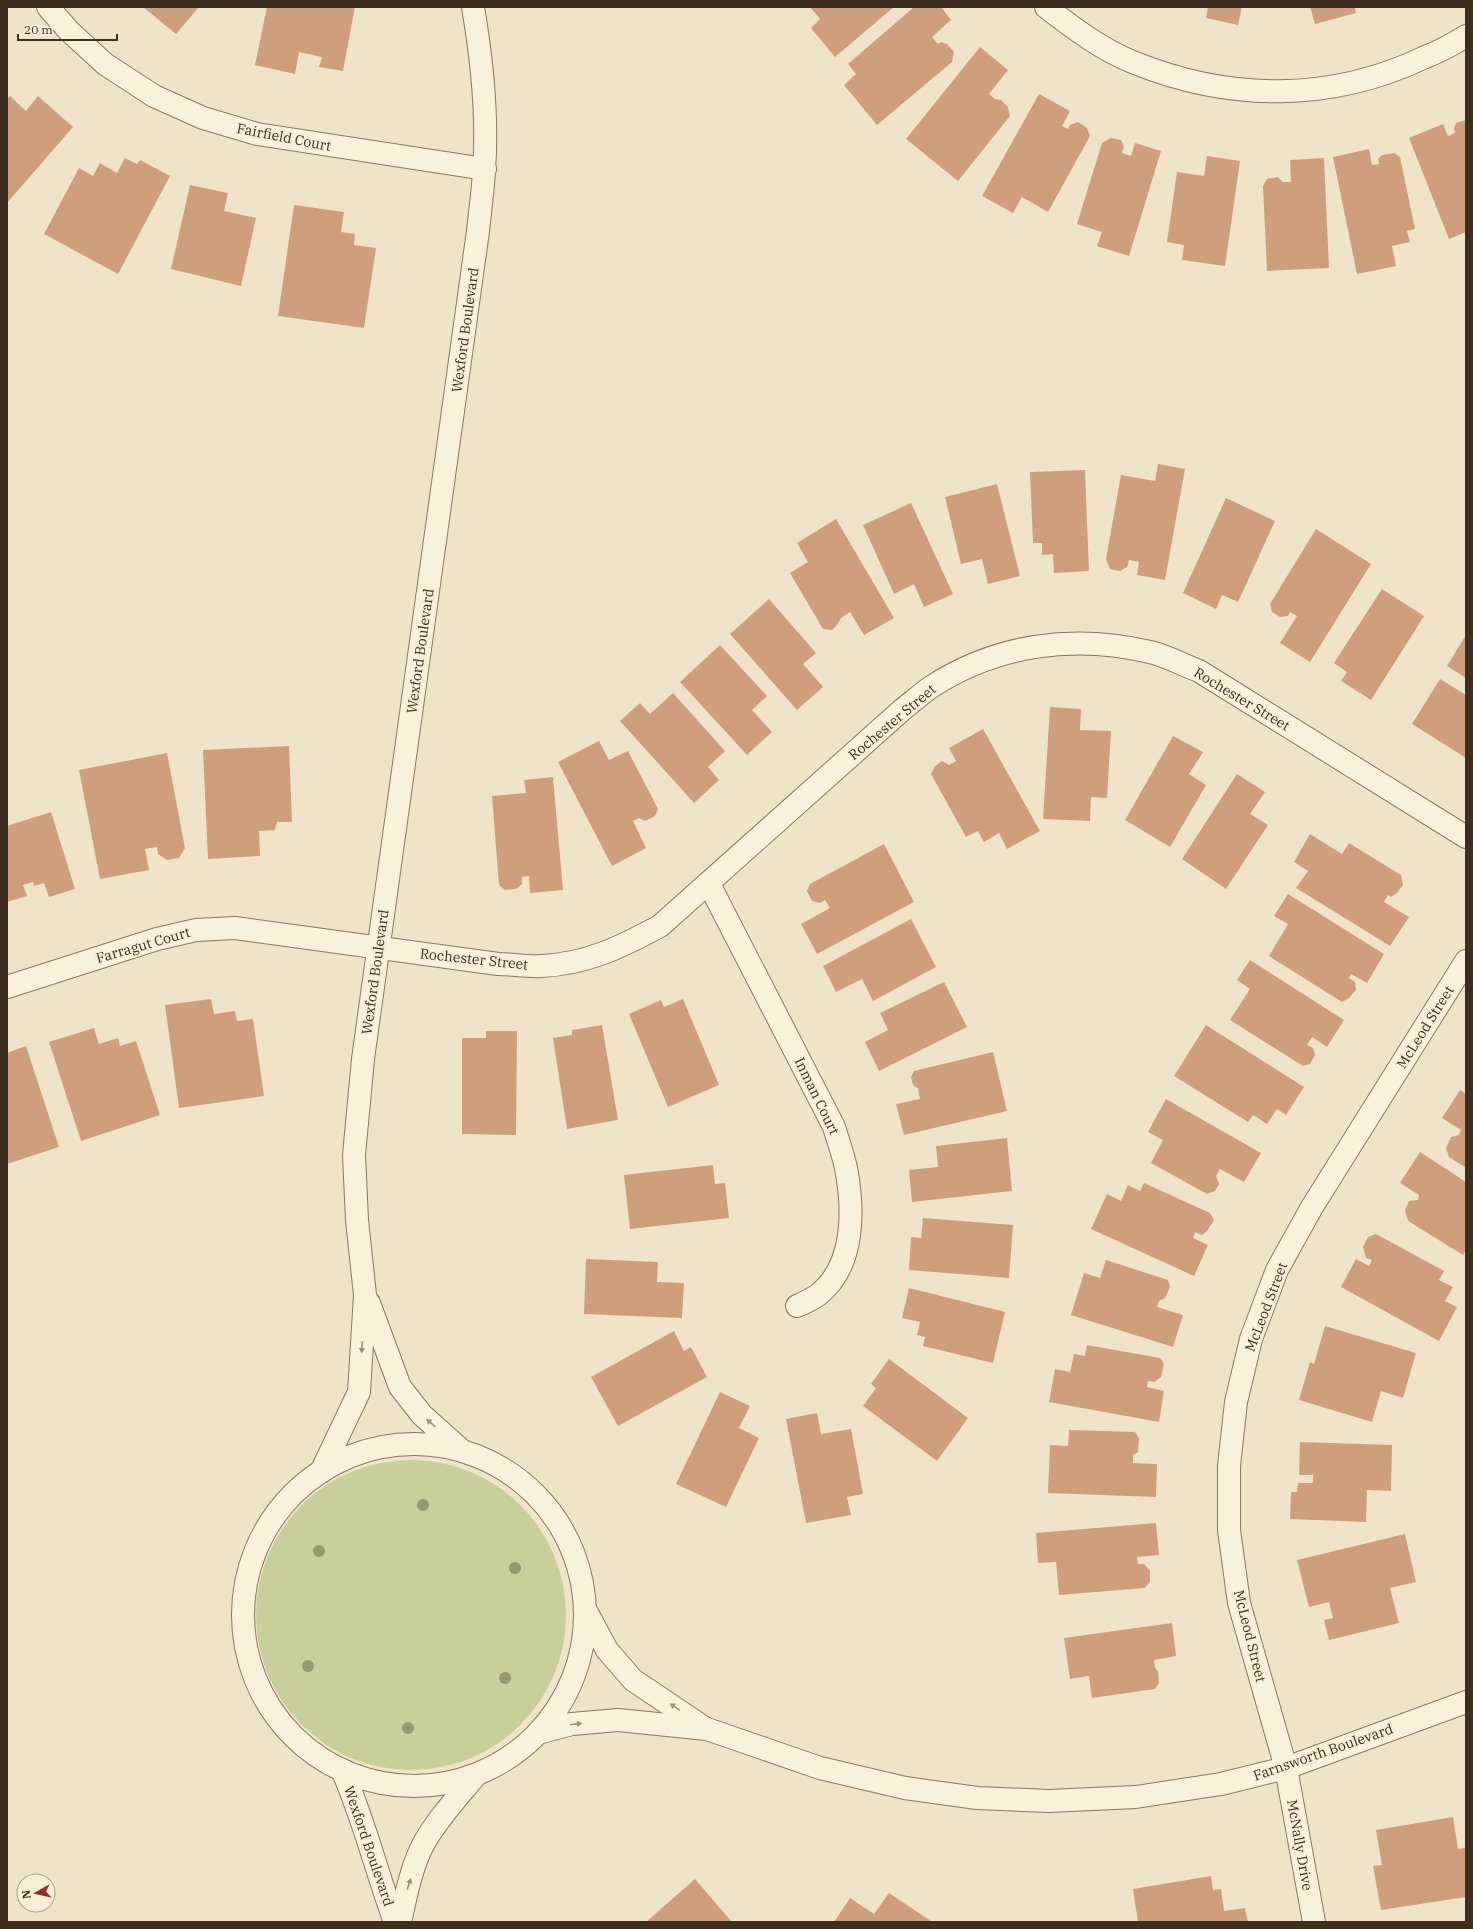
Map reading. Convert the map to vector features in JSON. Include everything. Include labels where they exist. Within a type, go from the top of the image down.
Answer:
[{"type":"street","name":"Fairfield Court","points":[[48,7],[69,31],[105,64],[154,96],[203,118],[257,134],[484,170]]},
{"type":"street","name":"Wexford Boulevard","points":[[321,1472],[359,1392],[366,1295],[357,1220],[354,1155],[363,1059],[477,239],[484,170],[484,105],[478,33],[473,7]]},
{"type":"street","points":[[1046,7],[1084,37],[1134,63],[1187,82],[1240,91],[1296,92],[1353,84],[1395,71],[1453,45],[1466,36]]},
{"type":"street","name":"Rochester Street","points":[[379,947],[498,964],[542,966],[584,960],[622,947],[660,926],[709,884],[902,710],[931,687],[971,665],[1015,650],[1060,643],[1102,643],[1152,652],[1199,671],[1466,837]]},
{"type":"street","name":"Inman Court","points":[[709,884],[834,1127],[846,1168],[850,1212],[846,1252],[836,1276],[818,1295],[797,1306]]},
{"type":"street","name":"Farragut Court","points":[[7,987],[157,939],[196,930],[235,928],[379,947]]},
{"type":"street","name":"McLeod Street","points":[[1286,1768],[1239,1604],[1229,1530],[1229,1466],[1236,1402],[1251,1339],[1277,1270],[1312,1207],[1466,961]]},
{"type":"street","name":"Wexford Boulevard","points":[[366,1295],[400,1387],[422,1415],[460,1449]]},
{"type":"street","points":[[428,1442],[460,1449],[511,1472],[544,1502],[568,1540],[583,1582],[586,1626],[577,1670],[556,1713],[523,1748],[476,1775],[436,1786],[388,1785],[342,1770],[302,1744],[270,1708],[250,1664],[243,1616],[249,1568],[268,1524],[299,1487],[338,1460],[384,1445],[428,1442]]},
{"type":"street","name":"Farnsworth Boulevard","points":[[584,1607],[607,1650],[633,1680],[707,1729]]},
{"type":"street","name":"Farnsworth Boulevard","points":[[538,1733],[572,1724],[618,1720],[707,1729],[820,1768],[905,1788],[977,1798],[1049,1801],[1136,1797],[1222,1784],[1286,1768],[1466,1702]]},
{"type":"street","name":"McNally Drive","points":[[1286,1768],[1314,1922]]},
{"type":"street","name":"Wexford Boulevard","points":[[342,1770],[355,1798],[383,1890],[395,1922]]},
{"type":"street","name":"Wexford Boulevard","points":[[400,1922],[408,1886],[424,1844],[447,1809],[476,1775]]},
{"type":"green space","points":[[411,1460],[441,1463],[470,1472],[497,1486],[521,1505],[540,1529],[554,1556],[563,1585],[566,1615],[563,1645],[554,1674],[540,1701],[521,1725],[497,1744],[470,1758],[441,1767],[411,1770],[381,1767],[352,1758],[325,1744],[301,1725],[282,1701],[268,1674],[259,1645],[256,1615],[259,1585],[268,1556],[282,1529],[301,1505],[325,1486],[352,1472],[381,1463]]},
{"type":"building","points":[[143,7],[199,7],[176,34]]},
{"type":"building","points":[[267,7],[355,7],[343,71],[319,67],[322,57],[299,52],[295,74],[255,65]]},
{"type":"building","points":[[810,7],[894,7],[835,57],[811,28],[820,19]]},
{"type":"building","points":[[914,7],[941,7],[951,20],[932,37],[938,44],[941,42],[947,44],[954,52],[952,62],[877,125],[844,85],[856,74],[848,64]]},
{"type":"building","points":[[1208,7],[1242,7],[1238,25],[1206,18]]},
{"type":"building","points":[[1310,7],[1355,7],[1356,13],[1315,24]]},
{"type":"building","points":[[980,47],[1008,70],[989,94],[995,99],[1001,100],[1008,107],[1010,116],[958,181],[906,139]]},
{"type":"building","points":[[1039,94],[1070,111],[1062,126],[1068,129],[1070,125],[1078,122],[1087,128],[1090,136],[1048,212],[1022,197],[1013,213],[982,196]]},
{"type":"building","points":[[10,96],[26,111],[38,96],[73,127],[7,203],[7,99]]},
{"type":"building","points":[[1466,120],[1466,232],[1449,239],[1409,138],[1443,124],[1448,136],[1455,133],[1454,129],[1456,123]]},
{"type":"building","points":[[1111,138],[1121,140],[1124,147],[1122,153],[1131,156],[1135,143],[1161,151],[1129,256],[1097,246],[1102,232],[1077,224],[1102,143]]},
{"type":"building","points":[[1369,149],[1372,165],[1379,164],[1378,159],[1382,155],[1394,153],[1400,157],[1415,229],[1407,231],[1410,242],[1392,246],[1396,266],[1357,274],[1333,157]]},
{"type":"building","points":[[1207,156],[1240,161],[1225,266],[1182,260],[1184,245],[1167,242],[1177,172],[1204,176]]},
{"type":"building","points":[[125,158],[137,164],[140,160],[170,176],[118,274],[44,234],[79,168],[93,176],[100,163],[117,173]]},
{"type":"building","points":[[1324,158],[1329,268],[1267,271],[1263,186],[1267,179],[1278,177],[1283,182],[1291,182],[1290,160]]},
{"type":"building","points":[[190,185],[228,193],[224,211],[256,218],[241,286],[171,269]]},
{"type":"building","points":[[294,205],[344,212],[341,232],[355,234],[354,245],[376,248],[364,328],[278,316]]},
{"type":"building","points":[[1158,464],[1185,469],[1165,580],[1137,575],[1139,562],[1129,560],[1127,567],[1120,571],[1110,569],[1106,559],[1121,475],[1155,481]]},
{"type":"building","points":[[1085,470],[1089,571],[1054,573],[1053,554],[1042,555],[1042,543],[1033,543],[1030,472]]},
{"type":"building","points":[[997,484],[1020,576],[988,584],[982,559],[961,564],[945,497]]},
{"type":"building","points":[[1226,498],[1275,521],[1238,602],[1222,595],[1216,609],[1183,593]]},
{"type":"building","points":[[911,503],[953,594],[924,607],[914,584],[894,594],[863,525]]},
{"type":"building","points":[[836,519],[894,618],[864,635],[850,612],[841,618],[832,630],[823,629],[790,573],[808,562],[797,543]]},
{"type":"building","points":[[1316,529],[1371,564],[1310,662],[1280,643],[1297,616],[1290,612],[1288,616],[1280,617],[1272,612],[1270,604]]},
{"type":"building","points":[[1382,589],[1424,616],[1371,700],[1341,681],[1347,672],[1334,663]]},
{"type":"building","points":[[769,599],[816,653],[803,664],[823,687],[797,710],[730,634]]},
{"type":"building","points":[[1466,635],[1466,678],[1447,666]]},
{"type":"building","points":[[720,645],[767,696],[752,710],[772,732],[747,755],[680,682]]},
{"type":"building","points":[[1440,679],[1466,695],[1466,758],[1412,724]]},
{"type":"building","points":[[673,693],[725,751],[708,767],[719,780],[694,803],[620,721],[640,703],[650,714]]},
{"type":"building","points":[[1050,707],[1081,709],[1080,730],[1111,731],[1107,798],[1091,797],[1090,821],[1043,819]]},
{"type":"building","points":[[983,729],[1040,831],[1007,849],[999,833],[984,842],[978,831],[966,837],[931,774],[935,766],[942,761],[949,765],[956,761],[949,748]]},
{"type":"building","points":[[1173,736],[1203,752],[1189,774],[1206,785],[1170,847],[1125,820]]},
{"type":"building","points":[[599,741],[609,760],[628,751],[658,809],[655,816],[645,821],[639,818],[633,821],[646,848],[612,866],[558,762]]},
{"type":"building","points":[[289,746],[292,822],[277,822],[275,830],[259,831],[260,856],[208,859],[203,750]]},
{"type":"building","points":[[167,753],[185,848],[179,858],[167,860],[158,854],[157,847],[145,849],[149,870],[100,879],[79,770]]},
{"type":"building","points":[[1237,774],[1265,792],[1250,814],[1268,825],[1226,889],[1182,859]]},
{"type":"building","points":[[553,777],[563,890],[530,893],[529,876],[522,877],[522,884],[516,889],[505,890],[499,885],[492,796],[526,793],[524,780]]},
{"type":"building","points":[[51,812],[75,889],[49,897],[44,883],[34,886],[33,882],[23,885],[27,896],[7,902],[7,826]]},
{"type":"building","points":[[1310,834],[1342,854],[1349,843],[1401,875],[1403,885],[1397,893],[1391,897],[1388,895],[1384,902],[1409,917],[1390,946],[1296,888],[1308,871],[1294,862]]},
{"type":"building","points":[[884,844],[914,902],[817,954],[801,924],[830,908],[825,900],[820,903],[812,901],[807,891],[810,884]]},
{"type":"building","points":[[1288,894],[1384,954],[1367,983],[1351,974],[1349,978],[1355,982],[1356,990],[1349,998],[1342,1002],[1269,956],[1288,924],[1274,916]]},
{"type":"building","points":[[911,919],[936,967],[873,1001],[862,979],[836,992],[823,966]]},
{"type":"building","points":[[1250,960],[1344,1020],[1327,1047],[1312,1037],[1307,1045],[1313,1048],[1315,1055],[1310,1064],[1303,1066],[1230,1020],[1250,989],[1237,980]]},
{"type":"building","points":[[944,982],[967,1027],[879,1071],[865,1042],[888,1030],[880,1013]]},
{"type":"building","points":[[211,999],[214,1014],[235,1011],[237,1021],[253,1019],[264,1096],[179,1108],[165,1005]]},
{"type":"building","points":[[683,999],[719,1085],[668,1107],[629,1014],[661,1000],[664,1007]]},
{"type":"building","points":[[602,1025],[618,1120],[567,1129],[553,1038],[572,1035],[572,1030]]},
{"type":"building","points":[[1206,1025],[1304,1087],[1286,1115],[1277,1109],[1267,1124],[1253,1115],[1248,1122],[1174,1076]]},
{"type":"building","points":[[94,1028],[99,1044],[118,1038],[120,1046],[136,1041],[160,1115],[81,1141],[49,1042]]},
{"type":"building","points":[[486,1031],[517,1031],[516,1135],[462,1134],[462,1038],[486,1038]]},
{"type":"building","points":[[26,1046],[59,1147],[7,1164],[7,1053]]},
{"type":"building","points":[[993,1052],[1007,1111],[904,1135],[896,1104],[920,1099],[918,1088],[914,1086],[912,1082],[911,1077],[914,1071]]},
{"type":"building","points":[[1460,1090],[1466,1094],[1466,1168],[1449,1157],[1446,1148],[1451,1137],[1459,1135],[1461,1130],[1442,1118]]},
{"type":"building","points":[[1166,1099],[1261,1153],[1244,1182],[1220,1169],[1216,1176],[1219,1184],[1215,1191],[1207,1194],[1151,1163],[1163,1140],[1148,1132]]},
{"type":"building","points":[[1007,1138],[1012,1191],[912,1202],[909,1170],[938,1167],[936,1146]]},
{"type":"building","points":[[1420,1152],[1466,1182],[1466,1250],[1463,1255],[1408,1221],[1405,1210],[1409,1201],[1418,1200],[1419,1195],[1400,1183]]},
{"type":"building","points":[[713,1165],[715,1184],[725,1183],[729,1218],[630,1229],[624,1175]]},
{"type":"building","points":[[1144,1183],[1210,1213],[1214,1220],[1207,1231],[1202,1235],[1195,1232],[1193,1238],[1208,1245],[1194,1276],[1091,1229],[1107,1194],[1121,1201],[1128,1185],[1140,1191]]},
{"type":"building","points":[[923,1218],[1013,1225],[1009,1278],[909,1270],[911,1237],[921,1238]]},
{"type":"building","points":[[1376,1234],[1444,1271],[1439,1280],[1453,1287],[1445,1301],[1457,1307],[1439,1341],[1341,1287],[1356,1259],[1369,1266],[1372,1260],[1366,1258],[1363,1247],[1368,1237]]},
{"type":"building","points":[[586,1259],[658,1262],[657,1282],[684,1283],[682,1318],[584,1314]]},
{"type":"building","points":[[1106,1260],[1168,1280],[1170,1287],[1165,1298],[1159,1301],[1157,1307],[1183,1315],[1173,1347],[1071,1315],[1084,1273],[1100,1278]]},
{"type":"building","points":[[909,1288],[1005,1312],[993,1363],[923,1346],[925,1337],[917,1335],[920,1322],[902,1318]]},
{"type":"building","points":[[1325,1326],[1416,1353],[1403,1398],[1381,1391],[1372,1422],[1299,1400],[1310,1362],[1314,1364]]},
{"type":"building","points":[[674,1331],[684,1351],[691,1347],[707,1377],[618,1426],[591,1377]]},
{"type":"building","points":[[1087,1345],[1160,1358],[1164,1364],[1161,1377],[1154,1382],[1148,1381],[1147,1387],[1164,1391],[1159,1422],[1049,1402],[1055,1369],[1070,1372],[1074,1354],[1085,1356]]},
{"type":"building","points":[[889,1359],[968,1418],[937,1461],[863,1406],[876,1388],[871,1384]]},
{"type":"building","points":[[720,1392],[750,1406],[739,1428],[759,1438],[726,1507],[676,1484]]},
{"type":"building","points":[[817,1413],[821,1434],[851,1429],[863,1494],[847,1497],[851,1515],[806,1523],[786,1419]]},
{"type":"building","points":[[1069,1430],[1135,1432],[1139,1438],[1138,1452],[1133,1455],[1133,1463],[1157,1464],[1156,1497],[1048,1493],[1050,1445],[1068,1446]]},
{"type":"building","points":[[1300,1442],[1392,1445],[1391,1491],[1367,1490],[1366,1522],[1290,1519],[1291,1492],[1297,1492],[1298,1483],[1313,1483],[1313,1475],[1299,1475]]},
{"type":"building","points":[[1156,1523],[1159,1555],[1137,1557],[1138,1564],[1144,1564],[1150,1571],[1150,1581],[1145,1588],[1059,1595],[1056,1562],[1038,1563],[1036,1533]]},
{"type":"building","points":[[1405,1534],[1416,1582],[1390,1588],[1399,1623],[1329,1640],[1324,1620],[1333,1618],[1329,1602],[1309,1607],[1297,1560]]},
{"type":"building","points":[[1172,1623],[1176,1656],[1154,1660],[1155,1668],[1158,1671],[1159,1683],[1155,1689],[1092,1698],[1089,1676],[1070,1679],[1064,1638]]},
{"type":"building","points":[[1453,1817],[1458,1849],[1466,1848],[1466,1897],[1381,1910],[1373,1866],[1382,1865],[1376,1830]]},
{"type":"building","points":[[1211,1876],[1213,1890],[1221,1889],[1224,1911],[1245,1908],[1248,1922],[1138,1922],[1133,1889]]},
{"type":"building","points":[[695,1879],[732,1922],[646,1922]]},
{"type":"building","points":[[889,1893],[931,1921],[834,1922],[850,1898],[874,1914]]}]
